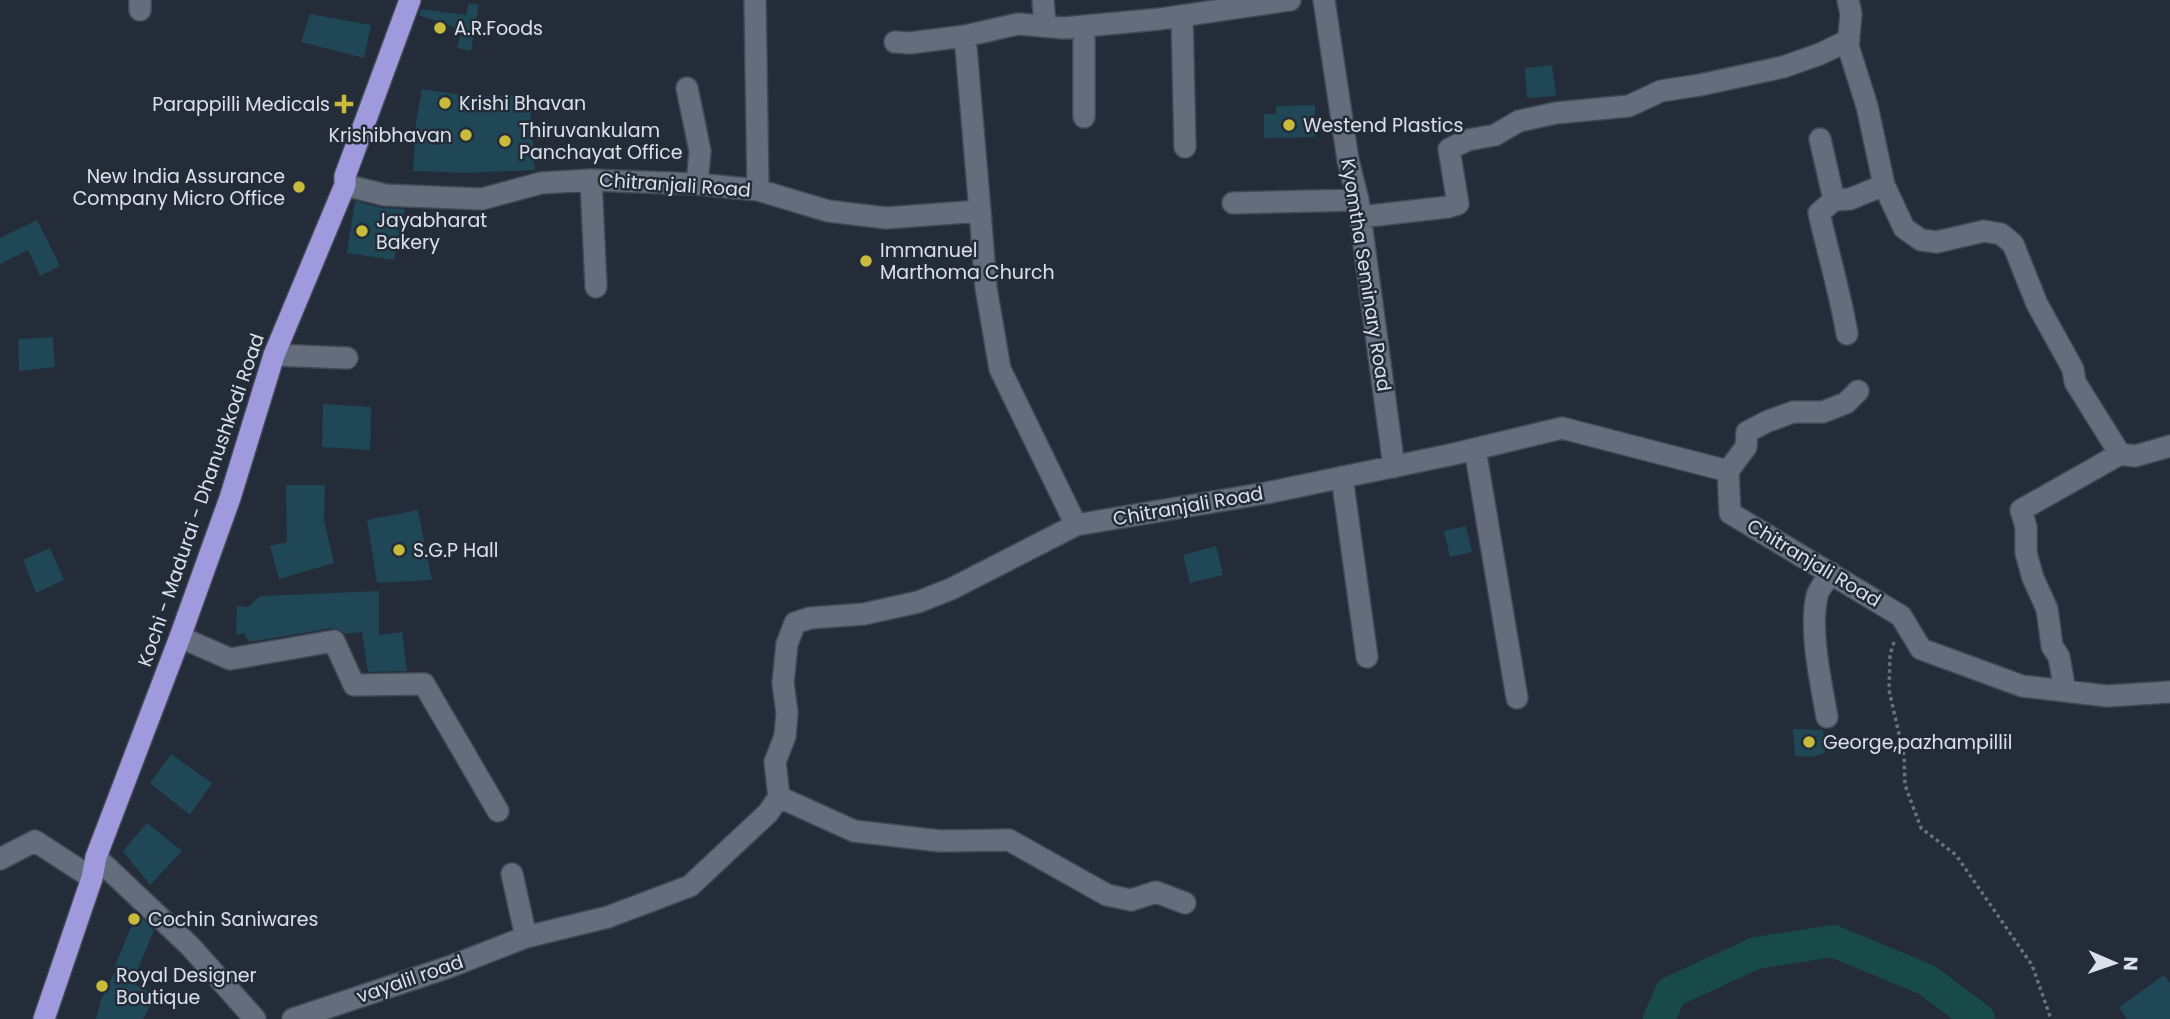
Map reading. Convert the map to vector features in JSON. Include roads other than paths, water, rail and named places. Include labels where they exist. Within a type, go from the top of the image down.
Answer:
[{"type":"highway","name":"Kochi - Madurai - Dhanushkodi Road","points":[[44,1019],[92,878],[96,857],[230,498],[274,355],[345,185],[345,176],[358,139],[410,0]]},
{"type":"street","points":[[755,0],[758,190]]},
{"type":"street","points":[[1043,0],[1045,26]]},
{"type":"street","points":[[895,42],[910,43],[965,36],[1017,24],[1064,28],[1182,16],[1290,0]]},
{"type":"street","name":"Kyomtha Seminary Road","points":[[1324,0],[1348,160],[1359,209],[1394,467]]},
{"type":"street","points":[[1848,0],[1851,13],[1848,46],[1867,106],[1884,185],[1904,228],[1921,240],[1937,242],[1984,232],[2001,234],[2013,244],[2037,304],[2073,369],[2075,382],[2120,454]]},
{"type":"street","points":[[1182,16],[1185,147]]},
{"type":"street","points":[[1084,26],[1084,117]]},
{"type":"street","points":[[965,36],[986,288],[1000,369],[1076,525]]},
{"type":"street","points":[[1233,204],[1359,209],[1448,207],[1458,204],[1449,149],[1468,140],[1495,135],[1519,121],[1556,113],[1629,106],[1661,91],[1783,67],[1849,40]]},
{"type":"street","points":[[687,88],[699,151],[698,184]]},
{"type":"street","points":[[1820,139],[1834,200]]},
{"type":"street","name":"Chitranjali Road","points":[[345,185],[385,195],[482,198],[541,183],[591,180],[698,184],[758,190],[828,211],[886,218],[979,211]]},
{"type":"street","points":[[591,180],[596,287]]},
{"type":"street","points":[[1847,334],[1840,291],[1831,269],[1819,213],[1834,200],[1850,199],[1884,185]]},
{"type":"street","points":[[274,355],[347,358]]},
{"type":"street","points":[[1728,471],[1746,447],[1747,432],[1793,412],[1823,412],[1846,403],[1858,391]]},
{"type":"street","name":"Chitranjali Road","points":[[779,797],[775,762],[785,736],[787,713],[783,683],[787,644],[795,623],[810,618],[864,614],[918,602],[951,589],[1076,525],[1266,493],[1562,428],[1728,471],[1730,513],[1901,616],[1921,649],[2022,686],[2107,696],[2170,692]]},
{"type":"street","points":[[2065,691],[2059,657],[2052,646],[2047,609],[2033,578],[2026,553],[2026,527],[2021,510],[2120,454],[2135,456],[2170,446]]},
{"type":"street","points":[[1475,449],[1517,698]]},
{"type":"street","points":[[1342,477],[1367,657]]},
{"type":"street","points":[[1827,717],[1818,668],[1815,628],[1817,594],[1831,573]]},
{"type":"street","points":[[180,637],[230,659],[334,641],[354,685],[424,684],[498,811]]},
{"type":"street","points":[[779,797],[853,831],[940,841],[1009,840],[1107,895],[1131,900],[1156,892],[1185,903]]},
{"type":"street","name":"vayalil road","points":[[293,1019],[449,967],[526,937],[608,917],[690,886],[768,813],[779,797]]},
{"type":"street","points":[[0,859],[35,841],[92,878]]},
{"type":"street","points":[[96,857],[190,946],[255,1019]]},
{"type":"street","points":[[512,874],[526,937]]},
{"type":"waterway","points":[[1659,1019],[1671,992],[1756,953],[1833,941],[1927,980],[1979,1019]]},
{"type":"place","name":"A.R.Foods","points":[[440,28]]},
{"type":"place","name":"Krishi Bhavan","points":[[445,103]]},
{"type":"place","name":"Parappilli Medicals","points":[[344,104]]},
{"type":"place","name":"Westend Plastics","points":[[1289,125]]},
{"type":"place","name":"Krishibhavan","points":[[466,135]]},
{"type":"place","name":"Thiruvankulam Panchayat Office","points":[[505,141]]},
{"type":"place","name":"New India Assurance Company Micro Office","points":[[299,187]]},
{"type":"place","name":"Jayabharat Bakery","points":[[362,231]]},
{"type":"place","name":"Immanuel Marthoma Church","points":[[866,261]]},
{"type":"place","name":"S.G.P Hall","points":[[399,550]]},
{"type":"place","name":"George,pazhampillil","points":[[1809,742]]},
{"type":"place","name":"Cochin Saniwares","points":[[134,919]]},
{"type":"place","name":"Royal Designer Boutique","points":[[102,986]]}]
